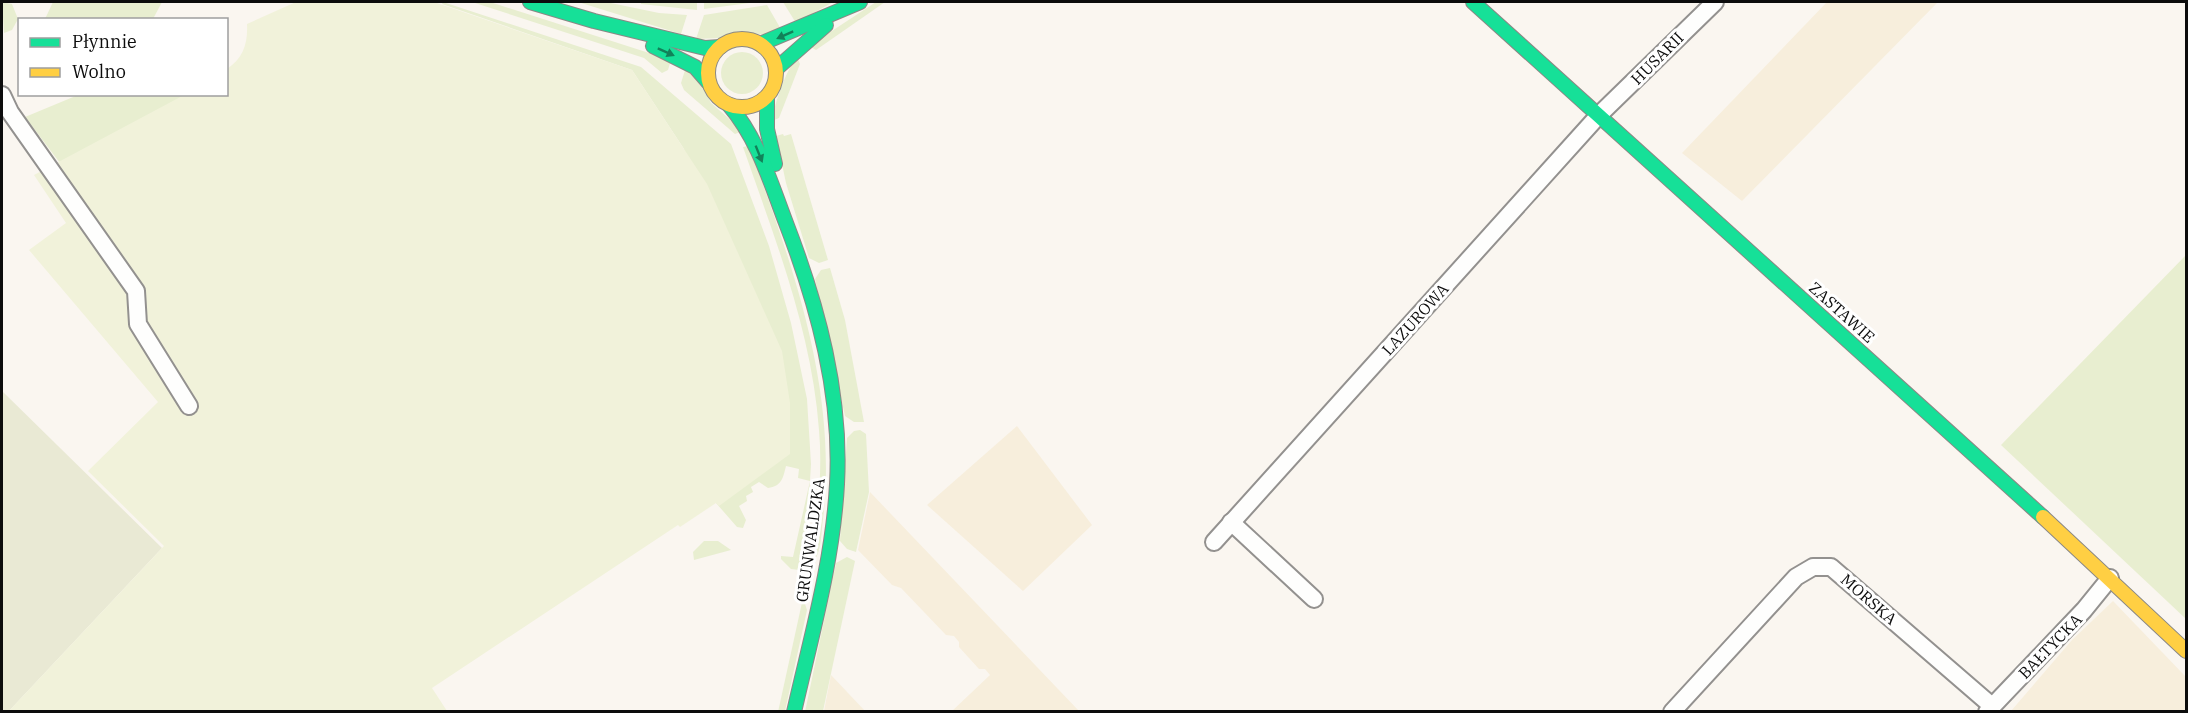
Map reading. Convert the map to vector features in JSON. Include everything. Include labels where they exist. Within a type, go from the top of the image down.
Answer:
[{"type":"main road","points":[[530,2],[594,21],[705,48],[720,47]]},
{"type":"main road","name":"ZASTAWIE","points":[[1473,2],[2110,578],[2187,651]]},
{"type":"main road","points":[[760,44],[854,4]]},
{"type":"main road","points":[[776,69],[854,4]]},
{"type":"main road","points":[[594,21],[696,67],[720,100],[729,105],[751,106],[767,96],[774,85],[776,69],[771,54],[760,44],[744,38],[733,39],[720,47],[710,60],[708,82]]},
{"type":"main road","name":"GRUNWALDZKA","points":[[767,96],[767,129],[790,232],[822,342],[832,395],[836,440],[837,483],[832,525],[794,711]]},
{"type":"main road","name":"GRUNWALDZKA","points":[[729,105],[743,119],[752,135],[790,232]]},
{"type":"street","name":"HUSARII","points":[[1599,115],[1715,2]]},
{"type":"street","points":[[2,95],[10,112],[136,291],[138,324],[189,406]]},
{"type":"street","name":"LAZUROWA","points":[[1214,542],[1599,115]]},
{"type":"street","points":[[1231,522],[1314,599]]},
{"type":"street","name":"MORSKA","points":[[1672,711],[1796,577],[1813,567],[1831,567],[1990,709]]},
{"type":"street","name":"BAŁTYCKA","points":[[1990,709],[2084,610],[2110,578]]},
{"type":"shaded area","points":[[1827,2],[1938,2],[1742,201],[1682,153]]},
{"type":"shaded area","points":[[1017,426],[1092,525],[1023,591],[927,505]]},
{"type":"shaded area","points":[[870,492],[1079,711],[952,711],[990,675],[985,669],[979,669],[959,647],[959,642],[954,636],[946,635],[901,588],[892,585],[858,550]]},
{"type":"shaded area","points":[[2113,601],[2186,677],[2186,711],[2011,711],[2072,640]]},
{"type":"shaded area","points":[[831,675],[865,711],[824,711]]},
{"type":"green space","points":[[2,2],[12,4],[18,19],[12,30],[4,33]]},
{"type":"green space","points":[[53,2],[162,2],[154,18],[45,18]]},
{"type":"green space","points":[[296,2],[434,2],[632,70],[707,184],[782,351],[790,403],[790,454],[719,506],[716,503],[680,527],[678,525],[432,688],[447,711],[8,712],[164,546],[88,471],[158,402],[29,250],[66,223],[34,175],[182,96],[228,96],[228,68],[241,55],[247,38],[247,24]]},
{"type":"green space","points":[[443,2],[641,67],[731,144],[769,246],[791,323],[807,399],[811,464],[810,481],[798,478],[799,469],[786,466],[783,478],[776,485],[768,488],[759,482],[751,487],[753,492],[746,496],[747,501],[739,506],[746,520],[743,528],[737,527],[716,503],[684,149],[632,70],[442,4]]},
{"type":"green space","points":[[472,2],[490,2],[671,60],[668,70],[662,73],[644,58]]},
{"type":"green space","points":[[578,2],[606,2],[659,13],[687,15],[681,34]]},
{"type":"green space","points":[[641,2],[697,2],[697,10],[641,4]]},
{"type":"green space","points":[[704,2],[757,2],[704,9]]},
{"type":"green space","points":[[783,2],[833,2],[796,23]]},
{"type":"green space","points":[[876,2],[885,2],[816,50],[809,46]]},
{"type":"green space","points":[[767,5],[782,31],[764,35],[740,31],[720,38],[696,39],[704,15]]},
{"type":"green space","points":[[742,52],[750,53],[757,58],[762,65],[762,81],[757,88],[750,93],[742,94],[734,93],[727,88],[722,81],[721,73],[722,65],[727,58],[734,53]]},
{"type":"green space","points":[[797,57],[800,64],[779,118],[772,121],[781,88]]},
{"type":"green space","points":[[686,67],[700,80],[711,103],[743,131],[735,134],[684,90],[681,83]]},
{"type":"green space","points":[[76,96],[227,96],[317,230],[89,201],[25,117]]},
{"type":"green space","points":[[783,134],[784,136],[791,134],[828,260],[819,263],[809,258],[786,183],[776,136]]},
{"type":"green space","points":[[749,146],[796,283],[818,376],[824,423],[826,471],[820,545],[816,557],[809,566],[820,481],[820,447],[815,393],[809,357],[790,286],[743,147]]},
{"type":"green space","points":[[2186,255],[2186,619],[2001,445]]},
{"type":"green space","points":[[830,268],[845,320],[864,422],[854,422],[845,416],[815,279],[821,270]]},
{"type":"green space","points":[[2,391],[162,548],[8,712],[2,711]]},
{"type":"green space","points":[[860,430],[866,434],[869,492],[856,552],[847,549],[840,541],[847,438],[854,431]]},
{"type":"green space","points":[[810,481],[808,514],[799,570],[791,569],[781,559],[781,556],[793,557]]},
{"type":"green space","points":[[704,541],[718,541],[731,550],[694,560],[693,552]]},
{"type":"green space","points":[[847,557],[855,561],[823,711],[805,712],[836,563]]},
{"type":"green space","points":[[803,598],[807,610],[785,711],[778,712]]},
{"type":"traffic: fast","points":[[530,2],[594,21],[705,48],[720,47]]},
{"type":"traffic: fast","points":[[760,44],[860,2]]},
{"type":"traffic: fast","points":[[1473,2],[2043,517]]},
{"type":"traffic: fast","points":[[776,69],[826,25]]},
{"type":"traffic: fast","points":[[653,46],[695,67],[708,82]]},
{"type":"traffic: fast","points":[[767,97],[767,129],[775,164]]},
{"type":"traffic: fast","points":[[729,105],[756,146],[798,254],[818,319],[836,417],[837,484],[831,542],[794,712]]},
{"type":"traffic: slow","points":[[735,39],[749,39],[761,44],[771,54],[776,73],[771,92],[761,102],[749,107],[735,107],[723,102],[713,92],[708,80],[708,66],[713,54],[723,44],[735,39]]},
{"type":"traffic: slow","points":[[2043,517],[2186,651]]}]
